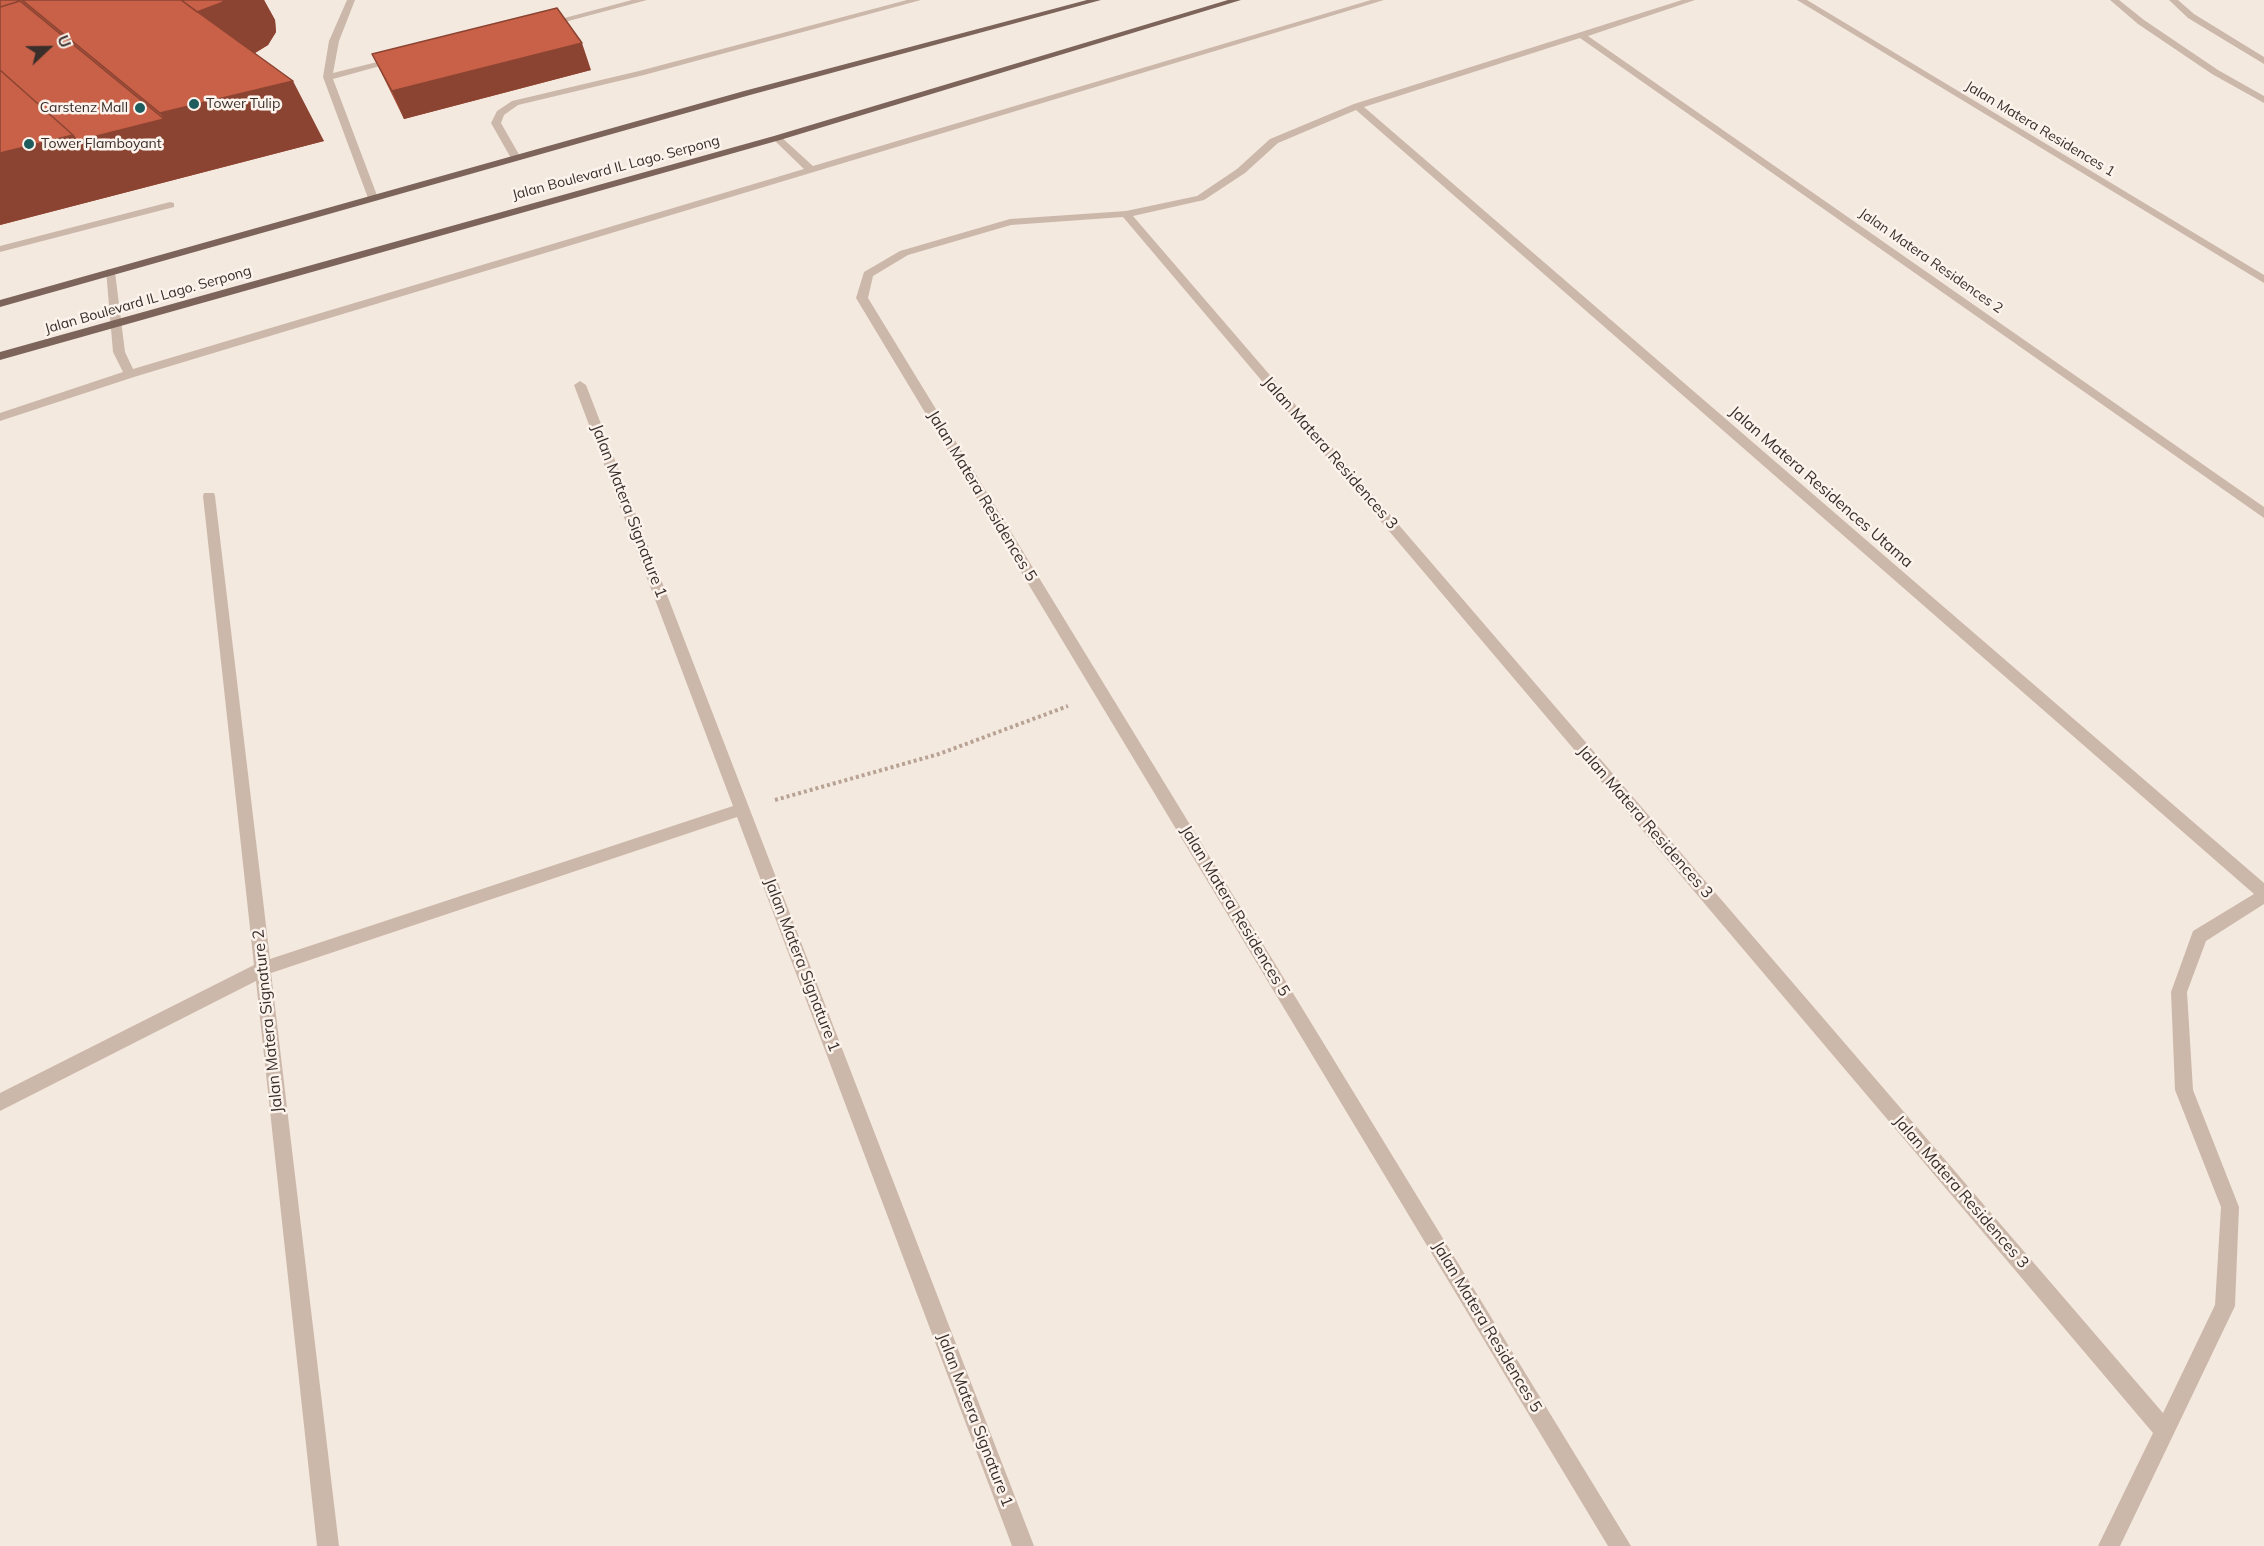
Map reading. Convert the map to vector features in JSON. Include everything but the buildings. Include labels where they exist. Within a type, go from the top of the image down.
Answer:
[{"type":"main road","points":[[0,304],[516,158],[1097,0]]},
{"type":"main road","name":"Jalan Boulevard IL Lago. Serpong","points":[[0,356],[777,138],[1237,0]]},
{"type":"street","points":[[351,0],[334,41],[327,77],[374,198]]},
{"type":"street","points":[[541,25],[643,0]]},
{"type":"street","points":[[516,158],[496,123],[500,113],[515,103],[641,73],[917,0]]},
{"type":"street","points":[[1344,0],[1354,8]]},
{"type":"street","points":[[0,417],[130,374],[1380,0]]},
{"type":"street","points":[[1126,214],[1200,198],[1241,171],[1274,141],[1357,106],[1691,0]]},
{"type":"street","name":"Jalan Matera Residences 1","points":[[1802,0],[2264,280]]},
{"type":"street","points":[[2114,0],[2141,22],[2205,66],[2264,100]]},
{"type":"street","points":[[2173,0],[2191,16],[2264,61]]},
{"type":"street","name":"Jalan Matera Residences 2","points":[[1581,35],[2264,513]]},
{"type":"street","points":[[327,77],[406,58]]},
{"type":"street","name":"Jalan Matera Residences Utama","points":[[1357,106],[2264,895]]},
{"type":"street","points":[[777,138],[812,171]]},
{"type":"street","points":[[0,249],[170,205]]},
{"type":"street","name":"Jalan Matera Residences 5","points":[[1126,214],[1010,222],[904,253],[868,274],[862,298],[1620,1546]]},
{"type":"street","name":"Jalan Matera Residences 3","points":[[1126,214],[2165,1431]]},
{"type":"street","points":[[110,272],[119,352],[130,374]]},
{"type":"street","name":"Jalan Matera Signature 1","points":[[580,385],[1023,1546]]},
{"type":"street","name":"Jalan Matera Signature 2","points":[[209,496],[328,1546]]},
{"type":"street","points":[[0,1102],[262,969],[743,809]]},
{"type":"street","points":[[2109,1546],[2225,1306],[2230,1207],[2184,1090],[2179,992],[2199,936],[2264,895]]},
{"type":"path","points":[[743,809],[939,754],[1102,693]]},
{"type":"place","name":"Tower Tulip","points":[[194,104]]},
{"type":"place","name":"Carstenz Mall","points":[[140,108]]},
{"type":"place","name":"Tower Flamboyant","points":[[29,144]]}]
